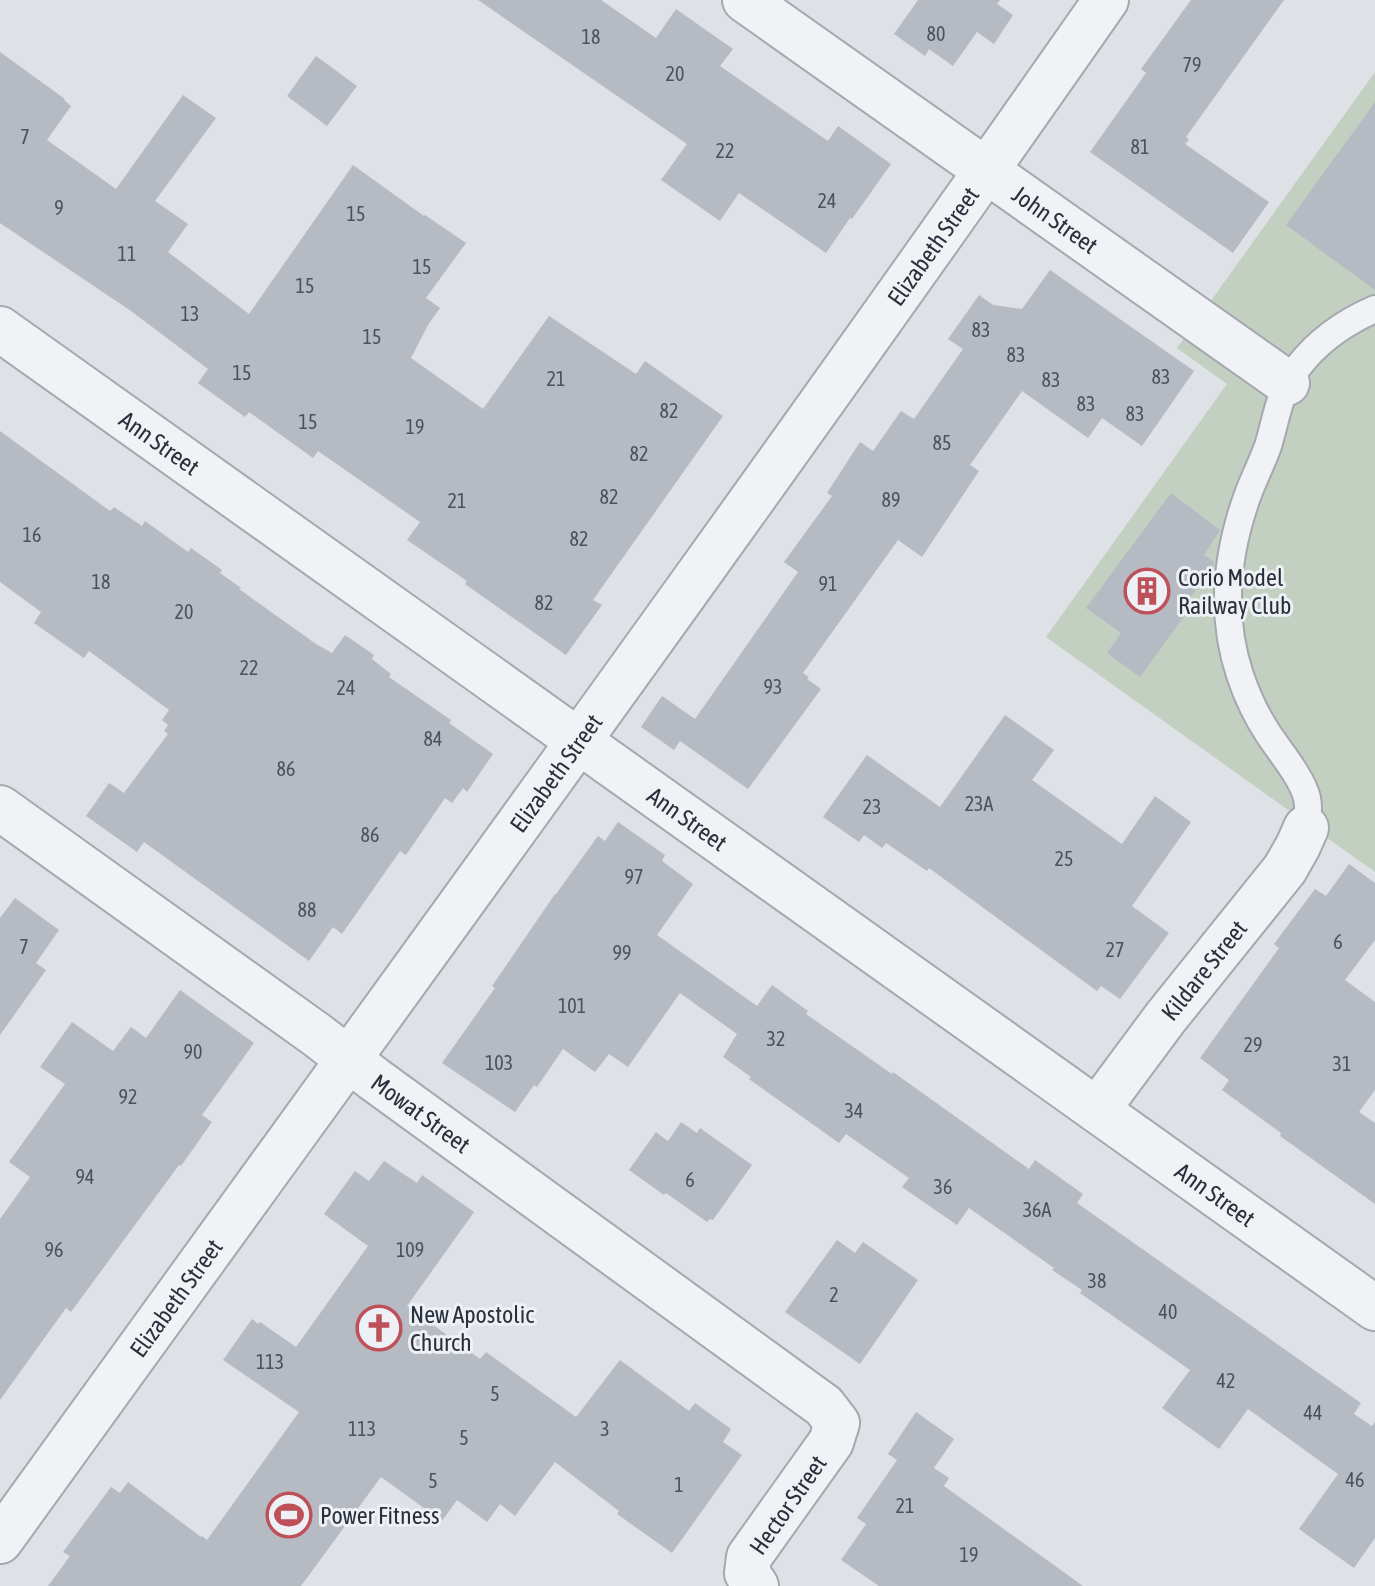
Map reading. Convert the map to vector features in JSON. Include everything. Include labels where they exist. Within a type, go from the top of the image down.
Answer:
[{"type":"street","name":"John Street","points":[[745,0],[1287,383]]},
{"type":"street","name":"Elizabeth Street","points":[[0,1541],[579,742],[1106,0]]},
{"type":"street","name":"Ann Street","points":[[0,329],[1375,1308]]},
{"type":"street","name":"Mowat Street","points":[[0,808],[305,1026],[824,1406],[837,1423]]},
{"type":"street","name":"Kildare Street","points":[[1097,1110],[1166,1017],[1285,869],[1306,828]]},
{"type":"street","name":"Hector Street","points":[[756,1586],[747,1573],[749,1557],[831,1442],[837,1423]]},
{"type":"lane","points":[[1306,828],[1306,795],[1249,697],[1230,643],[1227,584],[1232,546],[1287,383],[1306,358],[1335,331],[1375,309]]},
{"type":"green space","points":[[1375,72],[1375,872],[1046,637],[1227,384],[1177,348]]},
{"type":"building","points":[[478,0],[601,0],[656,38],[676,9],[733,49],[720,66],[828,141],[838,126],[891,164],[826,253],[739,193],[720,221],[661,180],[687,144]]},
{"type":"building","points":[[918,0],[1000,0],[997,4],[1013,15],[994,44],[977,32],[953,66],[929,49],[925,56],[894,34]]},
{"type":"building","points":[[1191,0],[1284,0],[1186,137],[1189,140],[1185,144],[1269,202],[1233,253],[1090,152],[1146,73],[1141,69]]},
{"type":"building","points":[[0,52],[71,106],[47,140],[116,189],[183,95],[216,118],[155,201],[188,224],[168,252],[249,314],[353,165],[466,243],[426,298],[440,308],[411,358],[483,409],[549,316],[636,374],[645,361],[723,416],[593,600],[602,605],[566,655],[407,540],[420,522],[318,451],[313,458],[249,412],[245,417],[198,383],[208,369],[131,311],[0,223]]},
{"type":"building","points":[[316,56],[357,86],[327,126],[287,96]]},
{"type":"building","points":[[1375,102],[1375,290],[1286,225]]},
{"type":"building","points":[[1050,270],[1194,371],[1142,446],[1102,418],[1088,438],[1022,391],[970,465],[979,471],[922,557],[898,540],[803,673],[821,689],[748,789],[680,741],[674,750],[641,727],[662,696],[695,719],[798,572],[784,562],[832,496],[827,493],[860,442],[873,451],[901,411],[914,419],[963,349],[948,339],[979,295],[993,305],[1022,309]]},
{"type":"building","points":[[0,431],[110,511],[114,507],[142,526],[145,521],[188,552],[191,548],[222,570],[220,573],[239,589],[316,644],[332,653],[345,635],[374,655],[372,659],[391,674],[389,677],[493,754],[467,792],[463,788],[452,803],[445,798],[406,855],[400,851],[342,934],[333,927],[309,961],[144,842],[137,852],[86,816],[109,783],[124,793],[168,734],[164,731],[168,725],[162,720],[169,710],[89,651],[84,658],[34,623],[41,612],[0,582]]},
{"type":"building","name":"Corio Model Railway Club","points":[[1171,493],[1220,530],[1204,555],[1214,562],[1214,566],[1186,603],[1191,607],[1140,677],[1107,653],[1121,633],[1086,608]]},
{"type":"building","points":[[1005,715],[1054,750],[1032,780],[1122,844],[1155,796],[1191,822],[1132,906],[1169,933],[1120,999],[1101,986],[1097,991],[929,868],[927,871],[886,843],[882,848],[864,835],[859,842],[823,817],[867,755],[940,807]]},
{"type":"building","points":[[618,822],[665,855],[662,861],[693,884],[657,935],[757,1006],[772,985],[808,1011],[806,1014],[1029,1169],[1035,1160],[1083,1194],[1077,1203],[1361,1403],[1354,1414],[1372,1426],[1375,1422],[1375,1538],[1354,1568],[1299,1529],[1338,1474],[1248,1409],[1219,1449],[1162,1408],[1190,1370],[1080,1293],[1082,1290],[1052,1270],[1054,1268],[969,1208],[957,1225],[902,1187],[909,1178],[846,1134],[839,1143],[749,1079],[751,1077],[723,1057],[737,1034],[680,993],[628,1067],[609,1054],[595,1072],[563,1049],[515,1112],[442,1063],[555,894],[598,836],[605,841]]},
{"type":"building","points":[[1349,864],[1375,883],[1375,940],[1345,980],[1375,1002],[1375,1090],[1359,1112],[1375,1123],[1375,1204],[1222,1090],[1229,1080],[1200,1058],[1279,948],[1274,944],[1315,889],[1326,896]]},
{"type":"building","points":[[15,898],[59,930],[36,963],[46,970],[0,1035],[0,918]]},
{"type":"building","points":[[180,990],[254,1043],[202,1115],[212,1122],[181,1166],[71,1312],[66,1308],[0,1400],[0,1219],[30,1177],[9,1162],[65,1084],[40,1067],[72,1022],[113,1051],[131,1027],[146,1038]]},
{"type":"building","points":[[681,1122],[697,1133],[700,1128],[752,1165],[713,1220],[707,1222],[629,1170],[656,1132],[668,1141]]},
{"type":"building","points":[[384,1161],[417,1183],[422,1175],[474,1212],[407,1306],[480,1359],[486,1352],[576,1417],[620,1360],[689,1411],[695,1403],[731,1429],[723,1442],[742,1455],[672,1553],[617,1514],[619,1511],[555,1462],[515,1516],[500,1504],[487,1522],[457,1500],[442,1521],[381,1477],[301,1586],[48,1586],[70,1556],[63,1552],[111,1487],[120,1493],[128,1482],[207,1540],[299,1412],[223,1360],[252,1319],[296,1347],[368,1246],[324,1214],[355,1171],[369,1181]]},
{"type":"building","points":[[837,1240],[855,1253],[863,1242],[918,1280],[860,1364],[785,1312]]},
{"type":"building","points":[[916,1412],[954,1439],[934,1468],[949,1478],[944,1486],[1083,1586],[879,1586],[841,1560],[866,1524],[857,1518],[897,1460],[888,1454]]},
{"type":"place","name":"Corio Model Railway Club","points":[[1147,591]]},
{"type":"place","name":"New Apostolic Church","points":[[379,1328]]},
{"type":"place","name":"Power Fitness","points":[[289,1515]]}]
